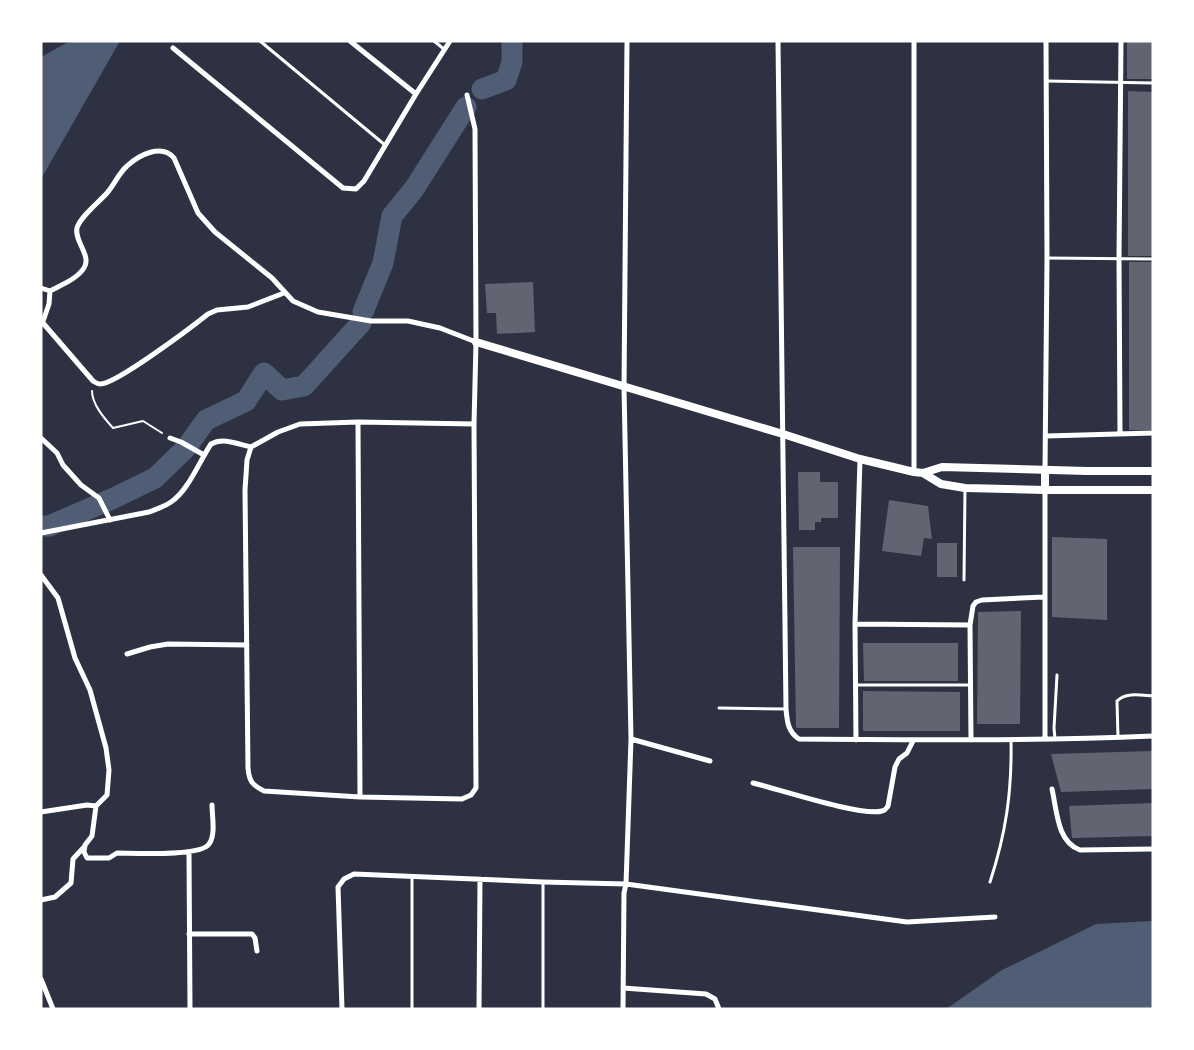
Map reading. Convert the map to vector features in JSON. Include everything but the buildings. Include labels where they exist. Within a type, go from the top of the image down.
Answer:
[{"type":"street","points":[[350,41],[416,94]]},
{"type":"street","points":[[173,48],[343,188],[356,189],[364,181],[450,41]]},
{"type":"street","points":[[623,1009],[624,893],[626,884],[631,738],[624,387],[627,41]]},
{"type":"street","points":[[778,41],[786,709],[791,732],[799,739],[914,741],[1045,740],[1153,736]]},
{"type":"street","points":[[914,41],[914,472]]},
{"type":"street","points":[[1045,740],[1046,41]]},
{"type":"street","points":[[1120,433],[1121,41]]},
{"type":"street","points":[[251,447],[245,490],[249,779],[254,786],[264,791],[360,797],[462,799],[471,795],[476,788],[475,129],[467,95]]},
{"type":"street","points":[[41,288],[50,291],[75,278],[84,270],[86,259],[77,235],[77,228],[80,222],[128,165],[160,150],[171,153],[198,213],[215,232],[272,278],[284,293],[300,304],[318,312],[371,320],[408,321],[440,328],[476,342],[860,459],[914,472],[924,473],[942,467],[1153,471]]},
{"type":"street","points":[[50,291],[49,304],[42,324],[92,381],[98,384],[102,384],[122,374],[164,348],[208,314],[217,310],[248,307],[284,293]]},
{"type":"street","points":[[41,533],[149,512],[172,501],[182,492],[211,444],[218,441],[251,447],[278,432],[300,424],[358,422],[474,424]]},
{"type":"street","points":[[358,422],[360,797]]},
{"type":"street","points":[[1046,436],[1153,433]]},
{"type":"street","points":[[41,438],[57,453],[63,465],[81,485],[99,498],[110,520]]},
{"type":"street","points":[[170,438],[204,455]]},
{"type":"street","points":[[856,740],[855,624],[860,459]]},
{"type":"street","points":[[924,473],[941,484],[965,488],[1153,490]]},
{"type":"street","points":[[41,575],[58,598],[75,658],[90,690],[106,748],[109,770],[107,795],[96,806],[92,836],[73,859],[71,883],[55,897],[41,900]]},
{"type":"street","points":[[971,740],[970,625],[973,606],[976,602],[982,600],[1044,597]]},
{"type":"street","points":[[855,624],[970,625]]},
{"type":"street","points":[[128,654],[168,644],[248,645]]},
{"type":"street","points":[[631,738],[710,761]]},
{"type":"street","points":[[753,783],[854,810],[881,812],[886,810],[888,806],[895,767],[914,741]]},
{"type":"street","points":[[1052,789],[1061,831],[1072,847],[1080,850],[1153,848]]},
{"type":"street","points":[[41,812],[87,805],[96,806]]},
{"type":"street","points":[[85,845],[84,852],[87,858],[98,859],[109,858],[117,853],[189,852],[205,848],[210,844],[212,836],[212,806]]},
{"type":"street","points":[[189,852],[190,1009]]},
{"type":"street","points":[[342,1009],[338,887],[344,879],[354,874],[626,884],[907,922],[995,917]]},
{"type":"street","points":[[479,1009],[480,879]]},
{"type":"street","points":[[189,934],[248,933],[252,934],[255,938],[257,951]]},
{"type":"street","points":[[41,979],[53,1009]]},
{"type":"street","points":[[623,988],[706,994],[715,999],[719,1009]]},
{"type":"lane","points":[[260,41],[386,146]]},
{"type":"lane","points":[[434,41],[444,50]]},
{"type":"lane","points":[[1046,81],[1153,84]]},
{"type":"lane","points":[[1047,258],[1153,259]]},
{"type":"lane","points":[[964,580],[965,488]]},
{"type":"lane","points":[[1056,739],[1054,728],[1057,675]]},
{"type":"lane","points":[[856,686],[970,685]]},
{"type":"lane","points":[[1118,738],[1117,701],[1122,696],[1129,695],[1153,696]]},
{"type":"lane","points":[[719,708],[786,709]]},
{"type":"lane","points":[[990,882],[1002,846],[1006,823],[1012,778],[1012,740]]},
{"type":"lane","points":[[412,876],[412,1009]]},
{"type":"lane","points":[[543,882],[543,1009]]},
{"type":"path","points":[[92,381],[92,395],[103,417],[113,428],[143,421],[170,438]]},
{"type":"water","points":[[70,41],[120,41],[41,179],[41,57]]},
{"type":"water","points":[[1153,921],[1153,1009],[946,1009],[1002,970],[1096,924]]},
{"type":"waterway","points":[[482,89],[506,80],[512,62],[512,41]]},
{"type":"waterway","points":[[363,312],[383,263],[392,216],[414,189],[466,107]]},
{"type":"waterway","points":[[41,526],[49,526],[155,478],[186,448],[206,420],[246,401],[264,373],[282,390],[304,386],[361,323]]}]
